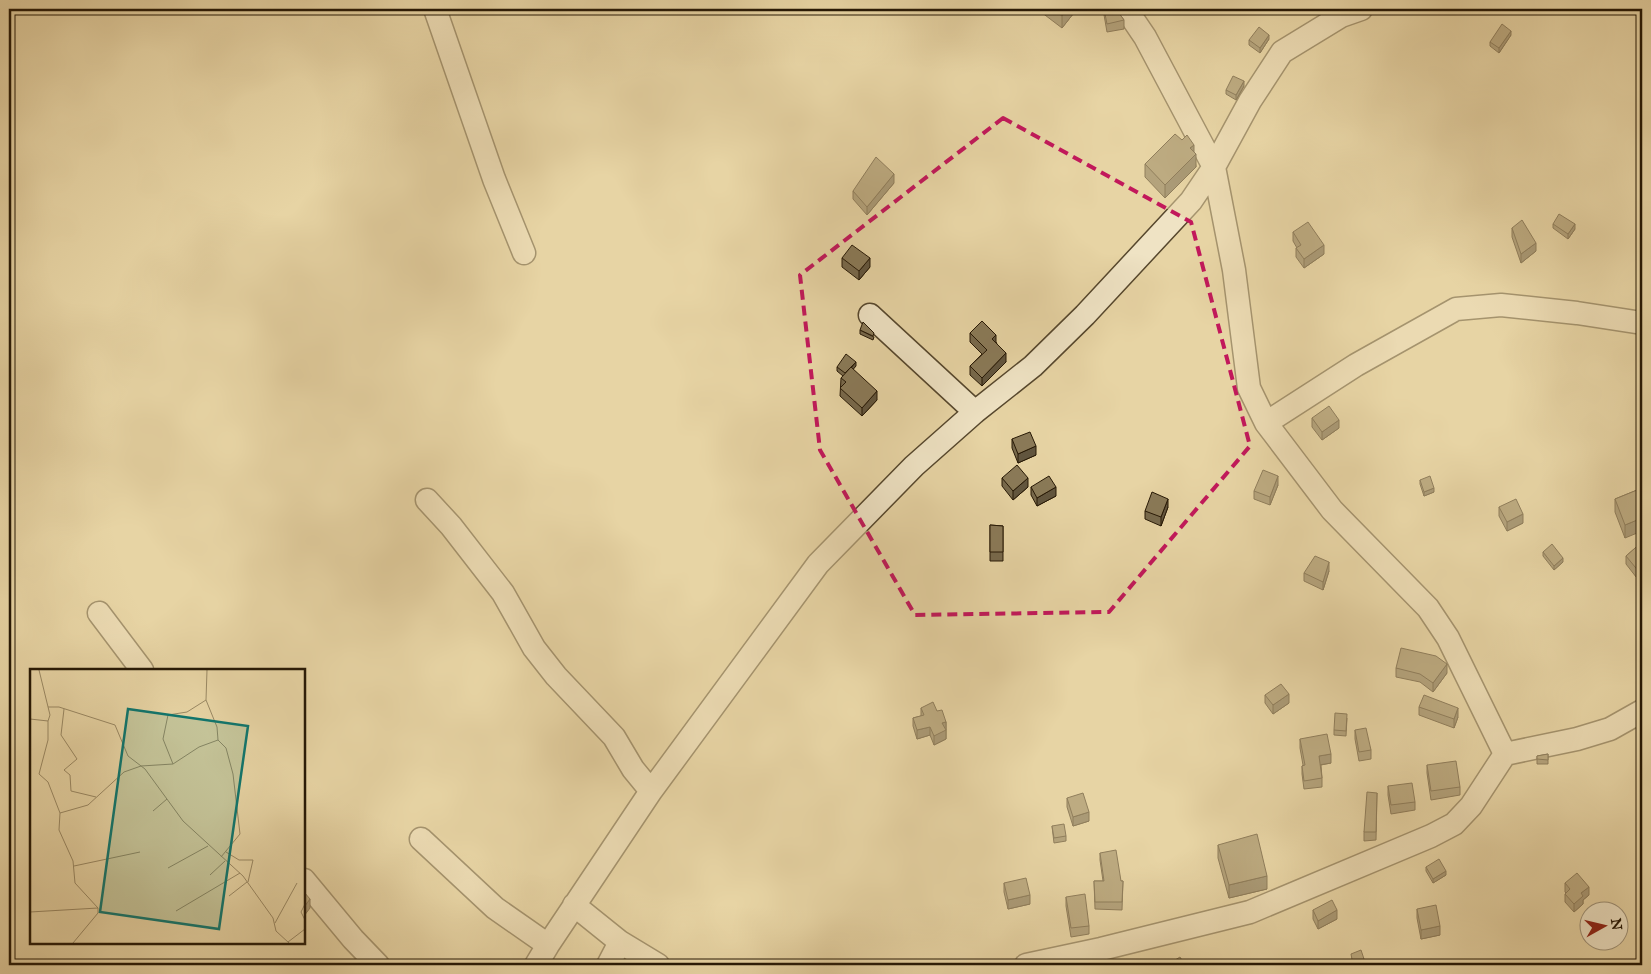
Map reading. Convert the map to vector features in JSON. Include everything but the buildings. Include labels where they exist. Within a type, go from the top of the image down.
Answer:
[{"type":"street","points":[[435,9],[494,179],[524,253]]},
{"type":"street","points":[[1126,9],[1145,37],[1214,167],[1234,270],[1249,388],[1266,423],[1332,510],[1428,608],[1448,638],[1505,754]]},
{"type":"street","points":[[536,965],[651,791],[818,564],[914,466],[975,412],[1033,366],[1085,315],[1191,202],[1214,167],[1250,100],[1282,52],[1341,16],[1361,9]]},
{"type":"street","points":[[1266,423],[1356,365],[1456,309],[1501,306],[1577,312],[1642,323]]},
{"type":"street","points":[[870,315],[975,412]]},
{"type":"street","points":[[427,500],[451,526],[503,593],[534,648],[556,676],[614,737],[633,769],[651,791]]},
{"type":"street","points":[[99,613],[141,669]]},
{"type":"street","points":[[1026,965],[1101,949],[1250,912],[1431,836],[1454,824],[1471,806],[1505,754],[1577,739],[1610,729],[1642,711]]},
{"type":"street","points":[[421,839],[495,908],[548,945]]},
{"type":"street","points":[[305,881],[352,939],[378,965]]},
{"type":"street","points":[[574,905],[620,942],[658,965]]},
{"type":"street","points":[[608,965],[620,942]]},
{"type":"highlighted area","points":[[1003,118],[1191,222],[1250,446],[1109,612],[915,615],[820,450],[800,275]]}]
